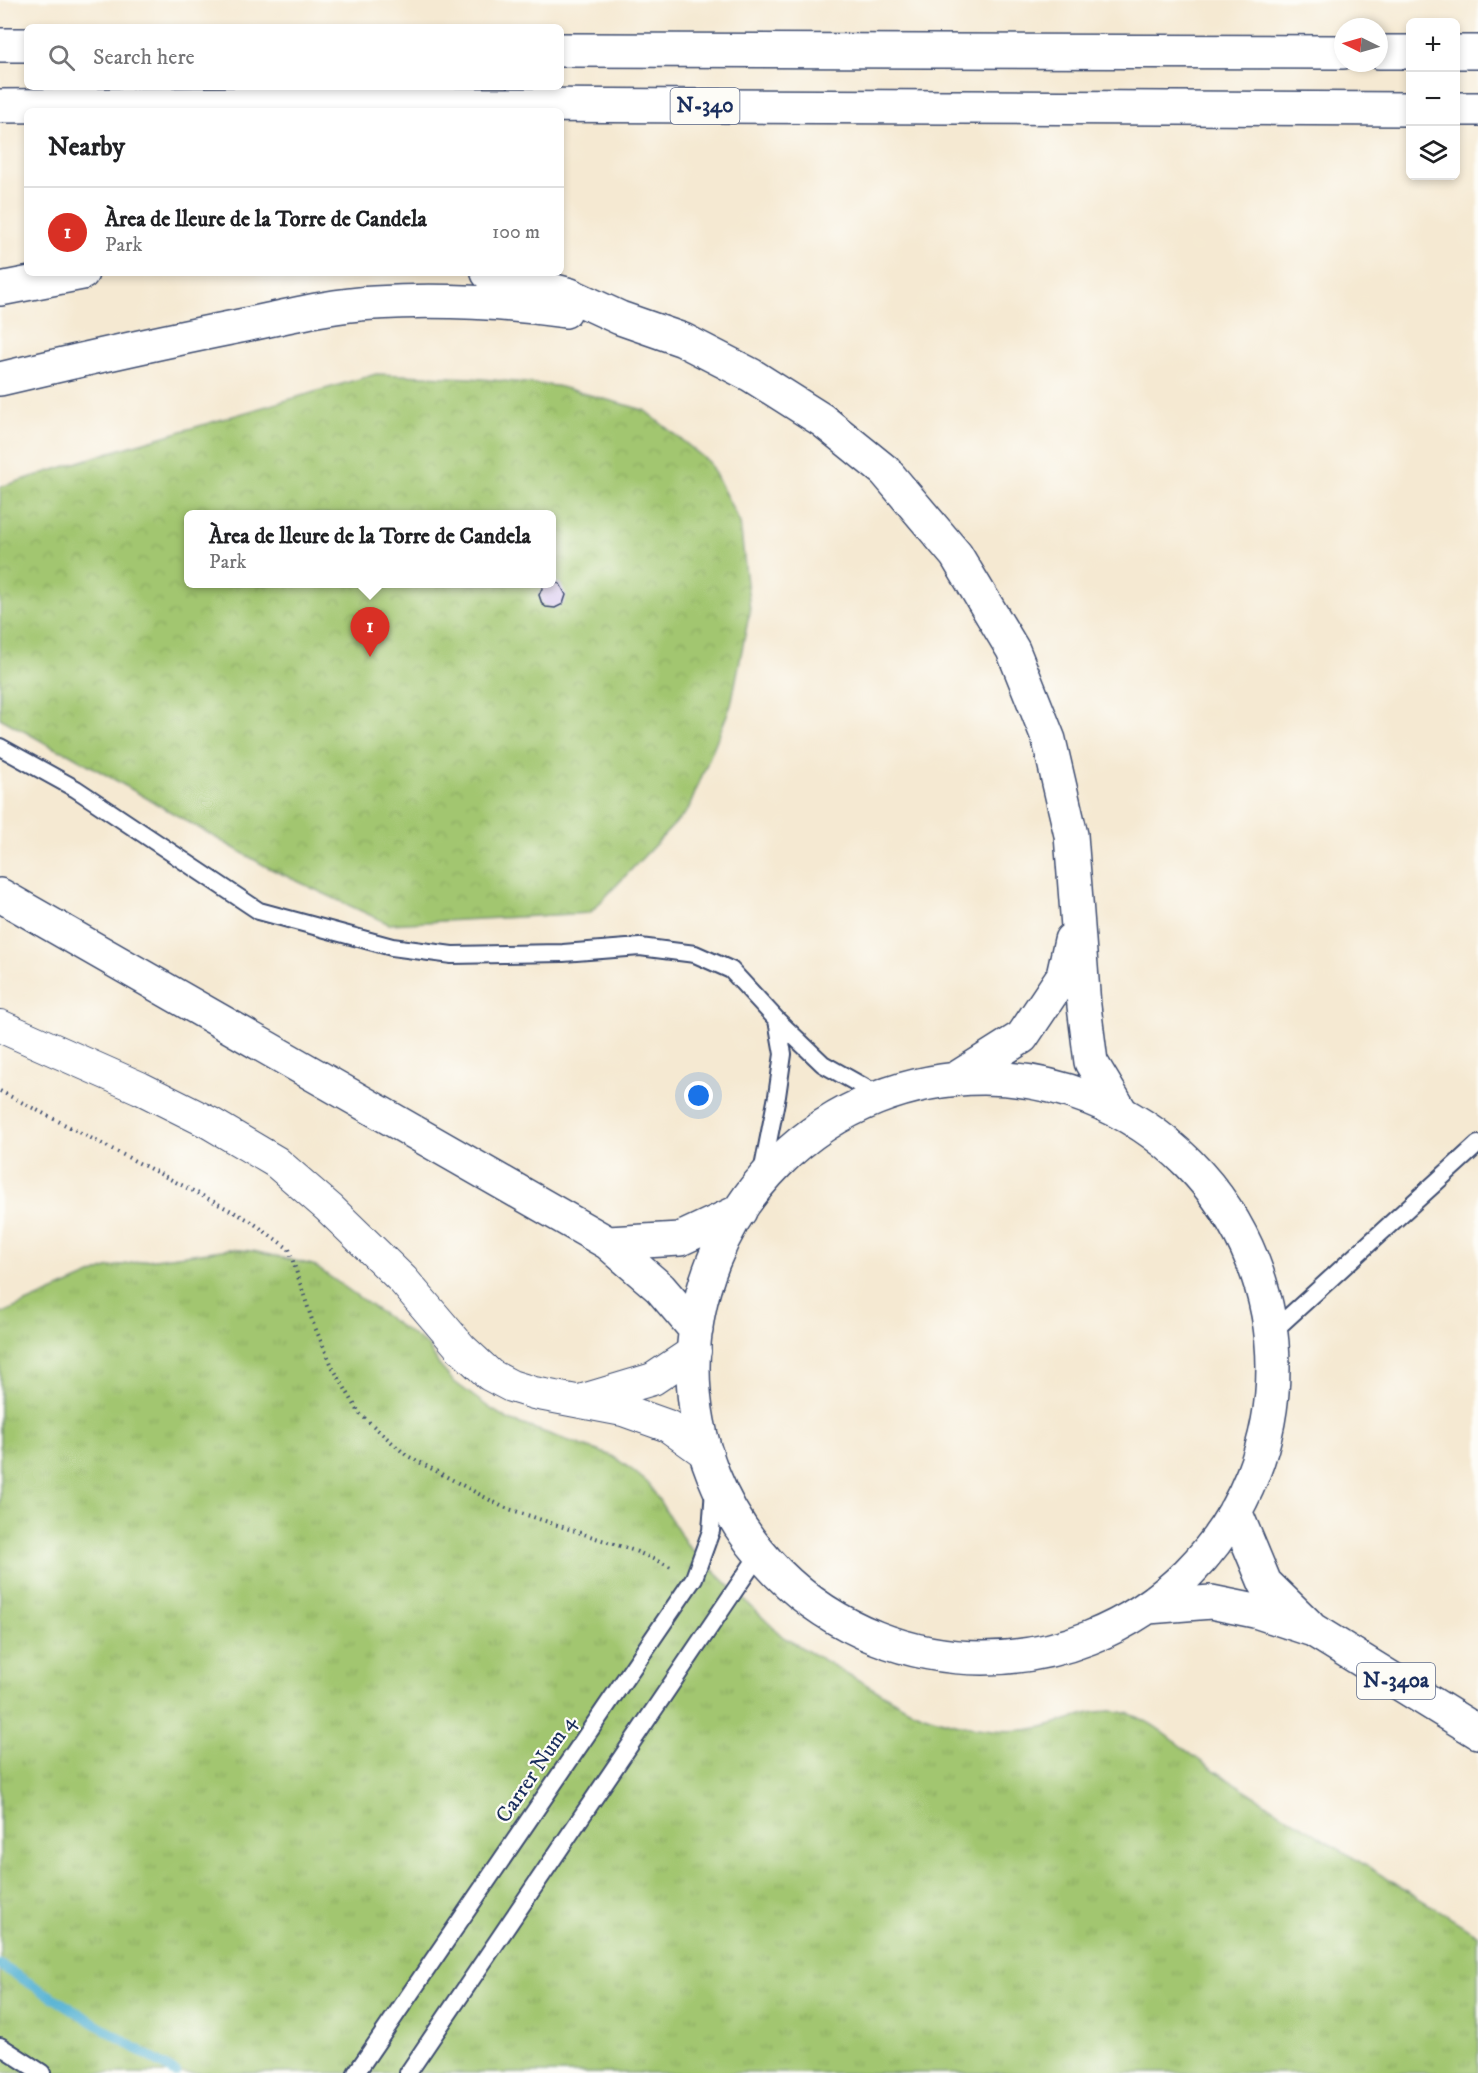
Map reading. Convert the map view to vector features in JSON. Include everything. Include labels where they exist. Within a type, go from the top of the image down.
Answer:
[{"type":"main road","points":[[0,45],[24,45]]},
{"type":"main road","points":[[564,50],[1334,52]]},
{"type":"main road","points":[[1388,52],[1406,52]]},
{"type":"main road","points":[[1460,52],[1478,52]]},
{"type":"main road","name":"N-340","points":[[0,106],[293,104],[1406,109]]},
{"type":"main road","points":[[1460,109],[1478,108]]},
{"type":"main road","points":[[0,289],[67,276]]},
{"type":"main road","points":[[499,276],[570,295],[620,318],[683,340],[752,375],[822,420],[885,471],[956,555],[1013,650],[1049,740],[1071,835],[1084,1006],[1091,1062],[1121,1112]]},
{"type":"main road","points":[[0,379],[208,332],[312,311],[372,303],[449,300],[532,306],[620,318]]},
{"type":"main road","points":[[0,895],[608,1243],[660,1288],[695,1341]]},
{"type":"main road","points":[[957,1078],[1022,1037],[1063,976],[1078,909]]},
{"type":"main road","points":[[999,1077],[1042,1083],[1082,1094],[1121,1112],[1160,1137],[1194,1168],[1223,1204],[1246,1244],[1262,1287],[1271,1333],[1273,1379],[1267,1424],[1255,1469],[1235,1511],[1218,1539],[1174,1587],[1148,1607],[1117,1626],[1084,1640],[1015,1657],[980,1659],[944,1656],[909,1648],[874,1637],[812,1602],[784,1579],[760,1553],[734,1516],[711,1465],[698,1413],[694,1372],[695,1341],[707,1281],[716,1256],[740,1211],[760,1183],[786,1155],[815,1132],[846,1112],[880,1096],[918,1084],[957,1078],[999,1077]]},
{"type":"main road","points":[[608,1243],[680,1239],[740,1211]]},
{"type":"main road","name":"N-340a","points":[[1235,1511],[1265,1583],[1313,1630],[1478,1732]]},
{"type":"main road","name":"N-340a","points":[[1148,1607],[1211,1602],[1255,1611],[1313,1630]]},
{"type":"street","points":[[0,1026],[140,1088],[210,1123],[276,1162],[329,1208],[403,1280],[461,1348],[490,1375],[511,1386],[576,1402],[623,1410],[668,1426],[711,1465]]},
{"type":"street","points":[[576,1402],[653,1379],[695,1341]]},
{"type":"lane","points":[[0,747],[76,789],[259,910],[392,947],[452,955],[563,953],[640,947],[695,954],[731,970],[777,1020],[823,1064],[880,1096]]},
{"type":"lane","points":[[760,1183],[783,1054],[777,1020]]},
{"type":"lane","points":[[1271,1333],[1478,1144]]},
{"type":"lane","name":"Carrer Num 4","points":[[357,2073],[694,1578],[711,1531],[711,1465]]},
{"type":"lane","points":[[408,2073],[760,1553]]},
{"type":"lane","points":[[0,2046],[42,2073]]},
{"type":"path","points":[[0,1091],[249,1220],[289,1249],[313,1323],[333,1368],[360,1414],[406,1455],[503,1507],[635,1551],[694,1578]]},
{"type":"green space","points":[[376,374],[471,378],[557,386],[644,410],[709,462],[740,523],[750,610],[731,705],[688,810],[590,913],[389,924],[267,867],[68,753],[56,749],[0,718],[0,487]]},
{"type":"green space","points":[[230,1249],[253,1251],[313,1265],[428,1346],[439,1365],[453,1381],[491,1409],[509,1420],[612,1456],[649,1484],[687,1545],[783,1637],[909,1709],[940,1720],[975,1728],[1010,1731],[1042,1727],[1101,1711],[1133,1715],[1155,1727],[1239,1786],[1478,1935],[1478,2073],[0,2073],[0,1314],[107,1268]]},
{"type":"building","points":[[556,582],[560,584],[566,595],[563,604],[555,608],[542,604],[539,595],[542,588],[556,588]]},
{"type":"waterway","points":[[0,1965],[176,2073]]},
{"type":"place","name":"Àrea de lleure de la Torre de Candela","points":[[370,657]]}]
